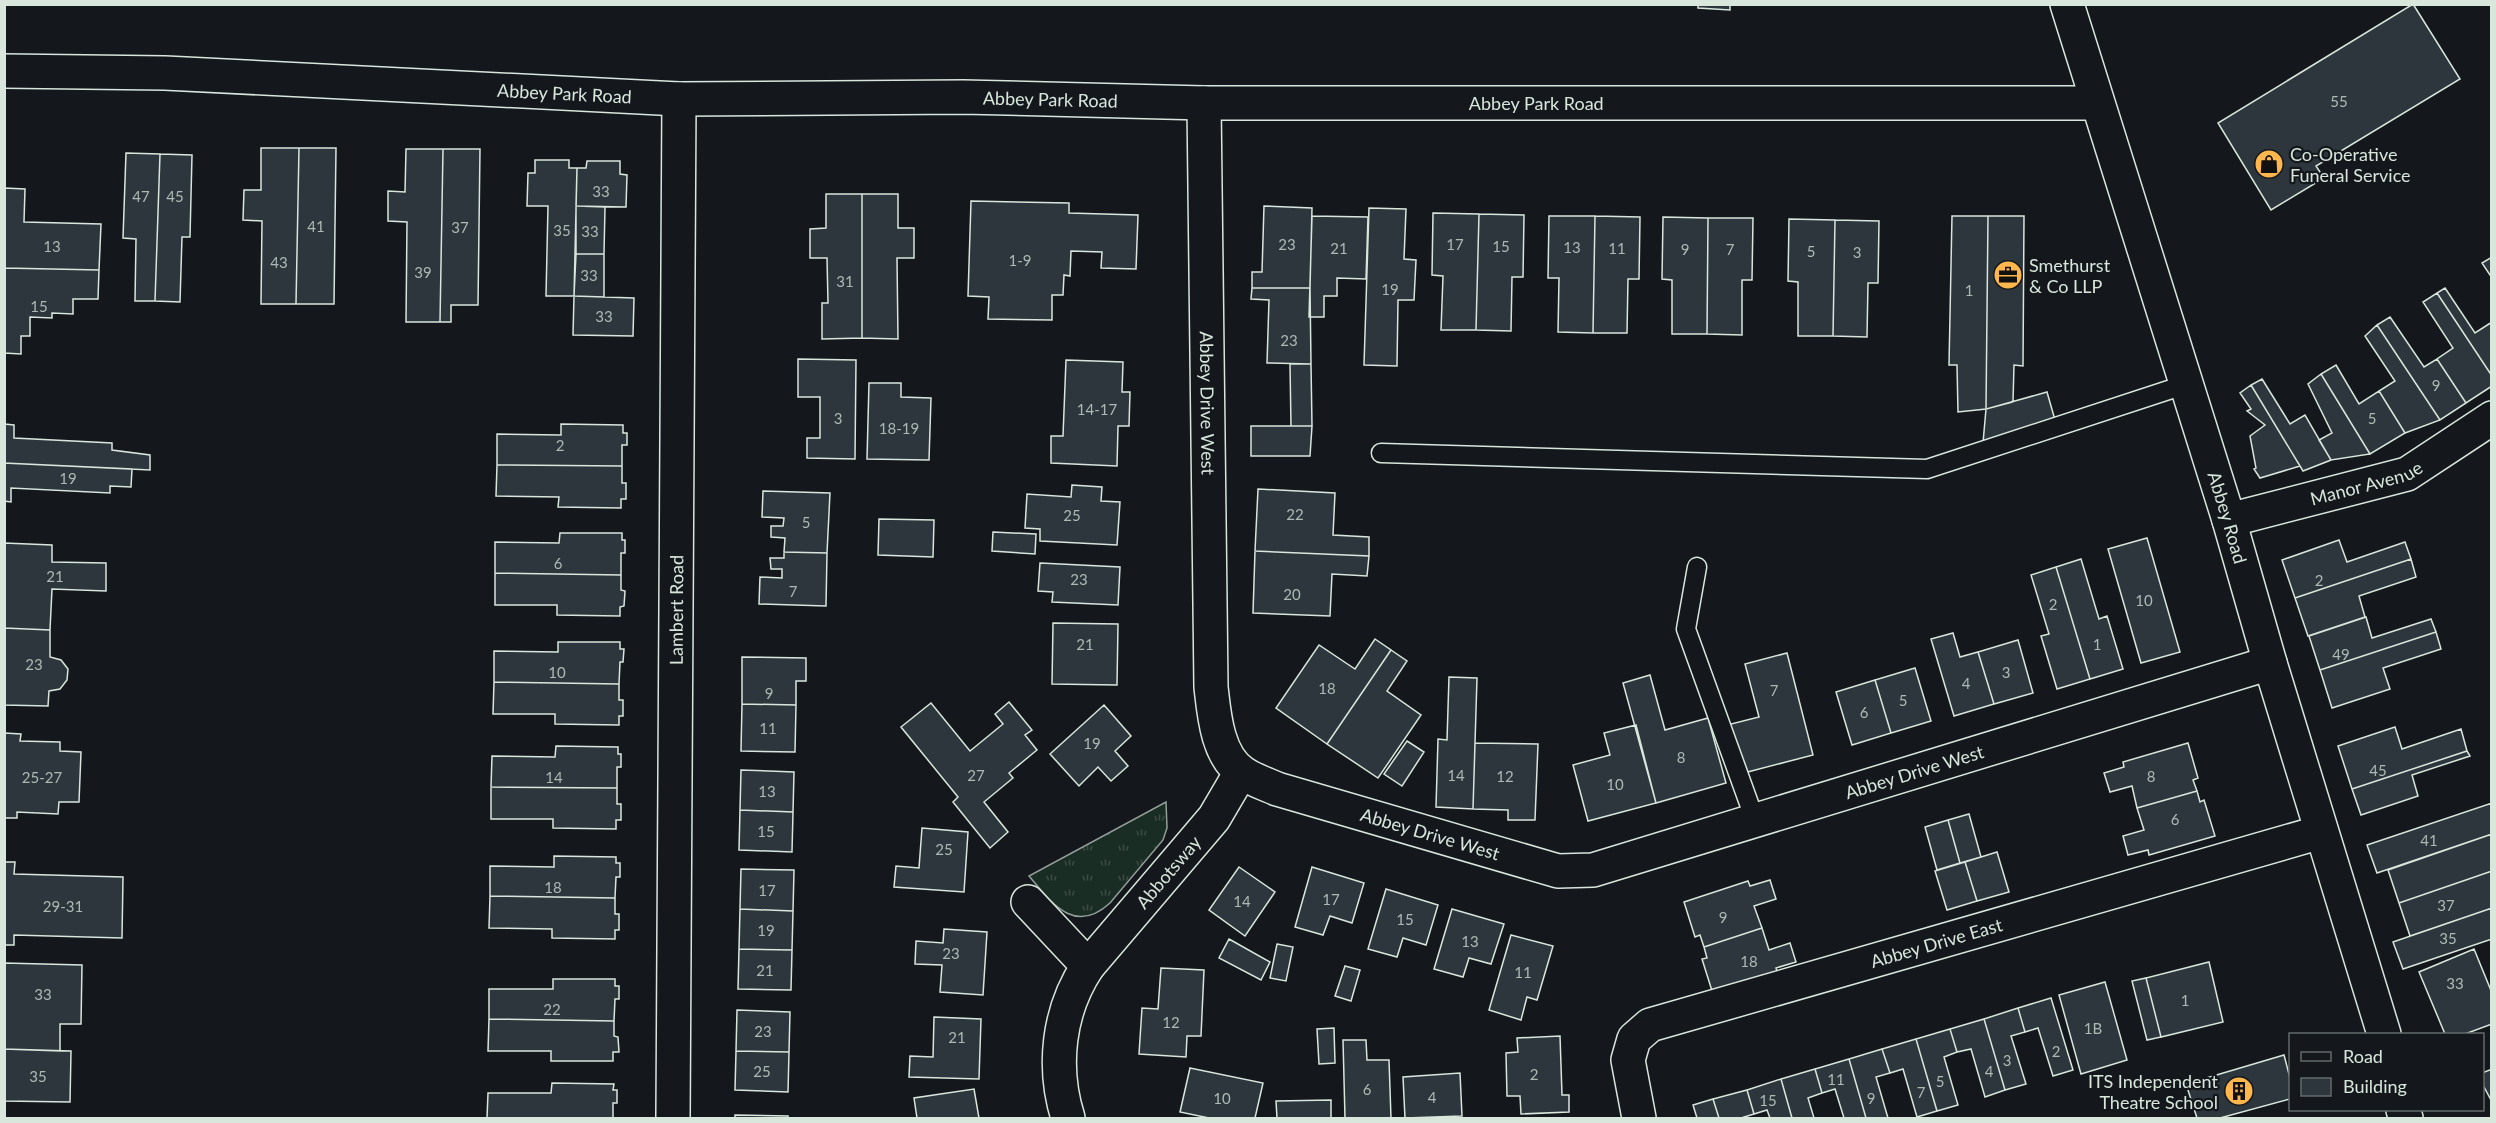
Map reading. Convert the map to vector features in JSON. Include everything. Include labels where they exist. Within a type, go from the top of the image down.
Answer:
[{"type":"street","name":"Abbey Road","points":[[2067,4],[2229,520],[2270,663],[2383,1033]]},
{"type":"street","name":"Abbey Park Road","points":[[4,71],[165,73],[679,99],[963,97],[1204,103],[2097,103]]},
{"type":"street","name":"Lambert Road","points":[[673,1119],[679,99]]},
{"type":"street","name":"Abbey Drive West","points":[[1204,103],[1204,293],[1211,687],[1215,726],[1227,753],[1241,772],[1277,789],[1558,871],[1593,870],[2270,663]]},
{"type":"street","name":"Manor Avenue","points":[[2229,520],[2407,474],[2492,418]]},
{"type":"street","name":"Abbotsway","points":[[1068,1119],[1061,1096],[1060,1068],[1064,1017],[1078,982],[1088,966],[1214,818],[1241,772]]},
{"type":"street","name":"Abbey Drive East","points":[[1639,1119],[1628,1060],[1634,1039],[1650,1024],[2321,832]]},
{"type":"street","points":[[1028,902],[1088,966]]},
{"type":"lane","points":[[1381,453],[1927,469],[2187,384]]},
{"type":"lane","points":[[1697,567],[1686,629],[1755,820]]},
{"type":"green space","points":[[1166,802],[1167,828],[1163,840],[1110,903],[1097,912],[1085,916],[1074,916],[1064,912],[1029,876]]},
{"type":"building","points":[[1698,4],[1730,4],[1730,10],[1698,8]]},
{"type":"building","points":[[2413,4],[2460,79],[2316,166],[2324,178],[2271,210],[2218,123]]},
{"type":"building","points":[[261,148],[299,148],[296,304],[261,304],[262,221],[243,220],[244,190],[261,190]]},
{"type":"building","points":[[299,148],[336,148],[334,304],[296,304]]},
{"type":"building","points":[[406,149],[443,149],[440,322],[406,322],[407,222],[388,221],[388,191],[405,192]]},
{"type":"building","points":[[443,149],[480,149],[478,305],[451,305],[451,322],[440,322]]},
{"type":"building","points":[[126,153],[160,154],[155,301],[135,301],[136,239],[123,238]]},
{"type":"building","points":[[160,154],[192,155],[190,237],[182,237],[180,302],[155,301]]},
{"type":"building","points":[[535,160],[569,160],[569,168],[577,168],[574,296],[546,296],[548,206],[527,206],[528,173],[535,173]]},
{"type":"building","points":[[587,161],[620,161],[620,174],[627,175],[626,207],[576,206],[577,168],[586,168]]},
{"type":"building","points":[[4,188],[25,189],[24,222],[101,224],[99,270],[4,268]]},
{"type":"building","points":[[826,194],[862,194],[862,338],[822,339],[822,303],[828,303],[827,258],[810,258],[810,229],[826,228]]},
{"type":"building","points":[[862,194],[898,194],[898,228],[914,228],[914,258],[897,258],[898,339],[862,338]]},
{"type":"building","points":[[971,201],[1069,203],[1069,213],[1138,215],[1136,269],[1101,268],[1102,252],[1071,251],[1070,276],[1064,275],[1063,295],[1052,295],[1052,320],[988,319],[989,297],[968,296]]},
{"type":"building","points":[[576,206],[605,207],[604,254],[576,254]]},
{"type":"building","points":[[1264,206],[1312,208],[1310,288],[1252,288],[1252,272],[1262,272]]},
{"type":"building","points":[[1369,208],[1406,209],[1404,259],[1416,260],[1414,300],[1398,300],[1397,366],[1364,365]]},
{"type":"building","points":[[1433,213],[1479,214],[1476,330],[1441,330],[1443,276],[1432,275]]},
{"type":"building","points":[[1479,214],[1524,215],[1523,277],[1512,277],[1511,331],[1476,330]]},
{"type":"building","points":[[1312,216],[1368,217],[1366,279],[1337,278],[1337,296],[1324,296],[1324,317],[1309,317]]},
{"type":"building","points":[[1549,216],[1595,216],[1593,333],[1558,332],[1559,278],[1548,278]]},
{"type":"building","points":[[1595,216],[1640,217],[1639,279],[1628,279],[1627,333],[1593,333]]},
{"type":"building","points":[[1952,216],[1988,216],[1986,409],[1958,412],[1957,365],[1949,365]]},
{"type":"building","points":[[1988,216],[2024,216],[2023,366],[2014,365],[2013,402],[1986,409]]},
{"type":"building","points":[[1663,217],[1708,218],[1707,334],[1672,334],[1672,280],[1662,279]]},
{"type":"building","points":[[1708,218],[1753,218],[1752,280],[1742,280],[1742,335],[1707,334]]},
{"type":"building","points":[[1789,219],[1835,220],[1833,336],[1798,336],[1798,282],[1788,281]]},
{"type":"building","points":[[1835,220],[1879,221],[1878,283],[1868,283],[1867,337],[1833,336]]},
{"type":"building","points":[[576,254],[604,254],[604,297],[574,296]]},
{"type":"building","points":[[2492,257],[2492,278],[2482,263]]},
{"type":"building","points":[[4,268],[99,270],[98,299],[73,299],[73,314],[52,313],[52,318],[30,317],[30,336],[21,336],[21,354],[4,353]]},
{"type":"building","points":[[1252,288],[1310,288],[1311,364],[1267,363],[1269,300],[1251,299]]},
{"type":"building","points":[[2445,288],[2475,333],[2492,322],[2492,376],[2437,293]]},
{"type":"building","points":[[2437,293],[2492,376],[2492,386],[2466,403],[2437,359],[2453,348],[2423,302]]},
{"type":"building","points":[[574,296],[634,298],[633,336],[573,335]]},
{"type":"building","points":[[2390,317],[2424,367],[2437,359],[2466,403],[2440,420],[2377,325]]},
{"type":"building","points":[[2377,325],[2440,420],[2405,433],[2379,391],[2395,381],[2365,336]]},
{"type":"building","points":[[798,359],[856,360],[855,459],[807,458],[807,438],[820,438],[820,397],[798,397]]},
{"type":"building","points":[[1066,360],[1123,362],[1122,392],[1130,392],[1129,426],[1118,426],[1117,466],[1051,463],[1051,436],[1063,436]]},
{"type":"building","points":[[1290,364],[1311,364],[1312,426],[1291,426]]},
{"type":"building","points":[[2336,365],[2359,404],[2379,391],[2405,433],[2370,454],[2321,374]]},
{"type":"building","points":[[2321,374],[2370,454],[2331,460],[2319,440],[2332,433],[2308,384]]},
{"type":"building","points":[[2262,379],[2290,424],[2305,415],[2331,460],[2303,471],[2251,385]]},
{"type":"building","points":[[869,383],[901,383],[901,397],[931,398],[929,460],[867,459]]},
{"type":"building","points":[[2251,385],[2300,466],[2260,478],[2254,469],[2256,468],[2250,436],[2265,425],[2247,411],[2251,409],[2240,393]]},
{"type":"building","points":[[2047,392],[2055,420],[1983,443],[1986,409]]},
{"type":"building","points":[[4,424],[14,425],[14,438],[112,443],[112,450],[150,455],[150,470],[4,463]]},
{"type":"building","points":[[561,424],[623,425],[623,433],[627,433],[627,445],[622,445],[622,466],[497,465],[497,434],[561,435]]},
{"type":"building","points":[[1251,426],[1312,426],[1310,456],[1251,456]]},
{"type":"building","points":[[4,463],[132,469],[131,487],[110,486],[110,493],[11,488],[11,502],[4,501]]},
{"type":"building","points":[[497,465],[622,466],[622,483],[626,483],[626,499],[621,499],[621,508],[558,507],[559,497],[496,496]]},
{"type":"building","points":[[1072,485],[1102,487],[1101,501],[1120,502],[1117,545],[1040,541],[1040,529],[1025,528],[1027,494],[1071,497]]},
{"type":"building","points":[[1258,489],[1335,493],[1333,535],[1369,537],[1369,556],[1255,551]]},
{"type":"building","points":[[763,491],[830,493],[827,553],[784,552],[785,538],[771,537],[771,526],[783,526],[784,518],[762,517]]},
{"type":"building","points":[[879,519],[934,520],[933,557],[878,555]]},
{"type":"building","points":[[993,532],[1036,534],[1035,554],[992,551]]},
{"type":"building","points":[[560,533],[622,533],[622,540],[625,540],[625,553],[621,553],[621,575],[495,573],[495,542],[559,543]]},
{"type":"building","points":[[2147,538],[2180,652],[2141,663],[2108,549]]},
{"type":"building","points":[[2339,540],[2347,562],[2405,542],[2411,559],[2295,598],[2282,560]]},
{"type":"building","points":[[4,543],[52,545],[52,562],[106,563],[106,591],[52,589],[50,630],[4,628]]},
{"type":"building","points":[[1255,551],[1369,556],[1367,576],[1332,574],[1330,616],[1253,613]]},
{"type":"building","points":[[784,552],[827,553],[826,606],[759,604],[760,577],[782,578],[782,569],[771,569],[770,558],[784,558]]},
{"type":"building","points":[[2081,559],[2099,619],[2107,616],[2123,669],[2090,679],[2056,567]]},
{"type":"building","points":[[2411,559],[2416,577],[2359,596],[2365,617],[2308,636],[2295,598]]},
{"type":"building","points":[[1040,563],[1120,567],[1118,605],[1052,602],[1053,592],[1038,591]]},
{"type":"building","points":[[2056,567],[2090,679],[2057,689],[2041,636],[2049,634],[2031,575]]},
{"type":"building","points":[[495,573],[621,575],[621,590],[625,591],[624,606],[620,607],[620,616],[557,615],[557,605],[495,605]]},
{"type":"building","points":[[2366,617],[2372,638],[2431,619],[2436,632],[2320,670],[2309,636]]},
{"type":"building","points":[[1053,623],[1118,624],[1117,685],[1052,684]]},
{"type":"building","points":[[4,628],[50,630],[50,657],[61,660],[68,669],[67,680],[60,689],[49,691],[48,706],[4,705]]},
{"type":"building","points":[[2436,632],[2441,649],[2383,668],[2390,689],[2332,708],[2320,670]]},
{"type":"building","points":[[1953,633],[1960,657],[1978,652],[1994,704],[1954,716],[1931,639]]},
{"type":"building","points":[[1375,639],[1391,650],[1327,744],[1276,708],[1319,645],[1355,669]]},
{"type":"building","points":[[2018,640],[2033,693],[1994,704],[1978,652]]},
{"type":"building","points":[[558,642],[620,642],[620,649],[624,649],[623,662],[620,662],[619,684],[494,682],[494,651],[558,652]]},
{"type":"building","points":[[1391,650],[1407,661],[1387,691],[1421,715],[1378,778],[1327,744]]},
{"type":"building","points":[[1787,653],[1813,755],[1740,774],[1727,725],[1759,717],[1745,664]]},
{"type":"building","points":[[742,657],[806,658],[806,681],[796,681],[796,705],[742,704]]},
{"type":"building","points":[[1915,668],[1931,721],[1891,733],[1875,680]]},
{"type":"building","points":[[1650,675],[1665,730],[1708,718],[1726,783],[1656,803],[1623,683]]},
{"type":"building","points":[[1449,677],[1477,678],[1473,809],[1436,807],[1438,739],[1447,740]]},
{"type":"building","points":[[1875,680],[1891,733],[1852,745],[1836,692]]},
{"type":"building","points":[[494,682],[619,684],[619,700],[623,700],[623,716],[619,716],[619,725],[555,724],[555,714],[493,714]]},
{"type":"building","points":[[1009,702],[1032,730],[1025,735],[1037,750],[1009,773],[1013,778],[984,802],[1008,832],[990,848],[953,802],[958,797],[901,727],[931,703],[970,751],[1003,724],[995,714]]},
{"type":"building","points":[[742,704],[796,705],[795,752],[741,751]]},
{"type":"building","points":[[1104,705],[1131,736],[1115,751],[1128,766],[1111,781],[1098,767],[1079,786],[1050,754]]},
{"type":"building","points":[[1636,725],[1656,803],[1588,821],[1573,765],[1610,755],[1604,733]]},
{"type":"building","points":[[2395,727],[2402,749],[2461,729],[2467,751],[2352,789],[2338,746]]},
{"type":"building","points":[[4,733],[21,734],[20,741],[60,742],[60,751],[81,752],[79,802],[59,802],[58,814],[17,812],[17,818],[4,818]]},
{"type":"building","points":[[1407,741],[1424,752],[1402,786],[1384,774]]},
{"type":"building","points":[[1475,743],[1538,744],[1535,820],[1508,820],[1508,810],[1473,809]]},
{"type":"building","points":[[2188,743],[2198,778],[2193,780],[2197,791],[2137,808],[2132,786],[2110,792],[2104,773],[2124,767],[2123,762]]},
{"type":"building","points":[[556,746],[618,747],[618,754],[621,754],[621,767],[617,767],[617,788],[491,787],[492,756],[555,757]]},
{"type":"building","points":[[2467,751],[2470,756],[2412,775],[2418,796],[2361,815],[2352,789]]},
{"type":"building","points":[[741,770],[794,772],[793,812],[740,810]]},
{"type":"building","points":[[491,787],[617,788],[617,804],[621,804],[621,820],[616,820],[616,829],[553,828],[553,819],[491,819]]},
{"type":"building","points":[[2197,791],[2200,802],[2204,800],[2215,836],[2149,855],[2148,850],[2128,855],[2123,836],[2144,830],[2137,808]]},
{"type":"building","points":[[2492,803],[2492,834],[2377,873],[2367,845]]},
{"type":"building","points":[[740,810],[793,812],[792,852],[739,850]]},
{"type":"building","points":[[1969,814],[1981,857],[1960,863],[1948,820]]},
{"type":"building","points":[[1948,820],[1960,863],[1937,870],[1925,827]]},
{"type":"building","points":[[922,828],[968,832],[964,892],[894,887],[896,866],[919,868]]},
{"type":"building","points":[[2492,834],[2492,871],[2399,903],[2388,870]]},
{"type":"building","points":[[1997,852],[2009,892],[1977,901],[1965,862]]},
{"type":"building","points":[[554,856],[616,857],[616,863],[620,863],[620,877],[616,877],[615,898],[490,896],[490,866],[554,867]]},
{"type":"building","points":[[4,862],[15,862],[14,874],[123,877],[122,938],[14,935],[14,945],[4,945]]},
{"type":"building","points":[[1965,862],[1977,901],[1947,910],[1935,871]]},
{"type":"building","points":[[1239,867],[1275,892],[1245,936],[1209,910]]},
{"type":"building","points":[[1312,867],[1364,883],[1352,923],[1330,916],[1323,935],[1295,927]]},
{"type":"building","points":[[741,869],[794,870],[793,911],[740,909]]},
{"type":"building","points":[[2492,871],[2492,908],[2410,936],[2399,903]]},
{"type":"building","points":[[1770,880],[1776,899],[1754,906],[1762,928],[1704,947],[1700,935],[1695,937],[1684,902],[1748,881],[1750,886]]},
{"type":"building","points":[[1386,889],[1438,905],[1426,945],[1403,938],[1397,957],[1368,949]]},
{"type":"building","points":[[490,896],[615,898],[615,914],[619,914],[619,930],[615,930],[615,939],[552,938],[552,929],[489,928]]},
{"type":"building","points":[[2492,908],[2492,939],[2403,969],[2393,942]]},
{"type":"building","points":[[740,909],[793,911],[792,950],[739,949]]},
{"type":"building","points":[[1452,909],[1504,924],[1491,964],[1469,958],[1463,977],[1434,969]]},
{"type":"building","points":[[1762,928],[1769,950],[1790,943],[1796,962],[1776,968],[1778,974],[1713,994],[1702,959],[1707,958],[1704,947]]},
{"type":"building","points":[[944,929],[987,932],[983,995],[940,992],[942,965],[915,964],[916,941],[943,943]]},
{"type":"building","points":[[1511,935],[1553,946],[1537,1000],[1527,997],[1521,1020],[1489,1010]]},
{"type":"building","points":[[1229,939],[1270,962],[1261,980],[1219,958]]},
{"type":"building","points":[[1277,944],[1293,947],[1286,981],[1270,978]]},
{"type":"building","points":[[739,949],[792,950],[791,990],[738,989]]},
{"type":"building","points":[[2474,949],[2492,993],[2492,1024],[2468,1033],[2445,1033],[2419,972]]},
{"type":"building","points":[[2209,962],[2223,1022],[2161,1037],[2146,978]]},
{"type":"building","points":[[4,963],[82,965],[81,1024],[60,1024],[60,1051],[4,1049]]},
{"type":"building","points":[[1345,966],[1360,970],[1351,1001],[1335,996]]},
{"type":"building","points":[[1161,968],[1204,970],[1201,1036],[1187,1036],[1186,1057],[1139,1054],[1142,1008],[1158,1009]]},
{"type":"building","points":[[2146,978],[2161,1037],[2147,1040],[2132,981]]},
{"type":"building","points":[[553,979],[615,979],[615,986],[619,986],[619,999],[615,999],[614,1021],[489,1019],[489,989],[553,989]]},
{"type":"building","points":[[2105,982],[2127,1060],[2081,1074],[2059,995]]},
{"type":"building","points":[[2051,998],[2073,1070],[2053,1076],[2038,1028],[2025,1032],[2018,1008]]},
{"type":"building","points":[[2018,1008],[2025,1032],[2011,1036],[2026,1084],[2005,1090],[1984,1019]]},
{"type":"building","points":[[737,1010],[790,1012],[789,1052],[736,1051]]},
{"type":"building","points":[[934,1017],[981,1019],[979,1079],[909,1077],[910,1056],[933,1057]]},
{"type":"building","points":[[489,1019],[614,1021],[614,1036],[618,1037],[619,1052],[613,1052],[613,1061],[551,1061],[551,1051],[488,1051]]},
{"type":"building","points":[[1984,1019],[2005,1090],[1985,1097],[1971,1049],[1957,1052],[1950,1029]]},
{"type":"building","points":[[1334,1028],[1335,1063],[1319,1064],[1317,1029]]},
{"type":"building","points":[[1950,1029],[1957,1052],[1944,1057],[1958,1105],[1937,1111],[1916,1039]]},
{"type":"building","points":[[1560,1036],[1562,1095],[1569,1095],[1569,1112],[1521,1114],[1520,1096],[1507,1096],[1506,1053],[1518,1052],[1517,1038]]},
{"type":"building","points":[[1916,1039],[1937,1111],[1917,1117],[1903,1069],[1890,1073],[1882,1049]]},
{"type":"building","points":[[1343,1040],[1366,1040],[1367,1060],[1389,1060],[1391,1118],[1345,1118]]},
{"type":"building","points":[[4,1049],[71,1051],[70,1102],[4,1101]]},
{"type":"building","points":[[1882,1049],[1890,1073],[1876,1077],[1888,1118],[1866,1118],[1849,1059]]},
{"type":"building","points":[[736,1051],[789,1052],[788,1092],[735,1090]]},
{"type":"building","name":"ITS Independent Theatre School","points":[[2284,1055],[2289,1074],[2289,1099],[2220,1118],[2197,1118],[2186,1084]]},
{"type":"building","points":[[1849,1059],[1866,1118],[1844,1118],[1835,1089],[1822,1093],[1815,1069]]},
{"type":"building","points":[[1190,1068],[1263,1083],[1255,1118],[1209,1118],[1180,1112]]},
{"type":"building","points":[[1815,1069],[1822,1093],[1808,1098],[1814,1118],[1792,1118],[1781,1079]]},
{"type":"building","points":[[2492,1069],[2492,1102],[2484,1087],[2484,1072]]},
{"type":"building","points":[[1460,1073],[1462,1116],[1405,1118],[1403,1077]]},
{"type":"building","points":[[1781,1079],[1792,1118],[1770,1118],[1767,1110],[1754,1114],[1747,1090]]},
{"type":"building","points":[[552,1083],[614,1084],[613,1090],[617,1090],[617,1103],[613,1103],[613,1118],[487,1118],[488,1093],[551,1093]]},
{"type":"building","points":[[974,1089],[979,1118],[917,1118],[914,1098]]},
{"type":"building","points":[[1747,1090],[1754,1114],[1741,1118],[1719,1118],[1713,1099]]},
{"type":"building","points":[[1713,1099],[1719,1118],[1697,1118],[1693,1105]]},
{"type":"building","points":[[1331,1100],[1331,1118],[1277,1118],[1276,1101]]},
{"type":"building","points":[[735,1115],[788,1116],[788,1118],[735,1118]]},
{"type":"place","name":"Co-Operative Funeral Service","points":[[2269,164]]},
{"type":"place","name":"Smethurst & Co LLP","points":[[2008,275]]},
{"type":"place","name":"ITS Independent Theatre School","points":[[2239,1091]]}]
